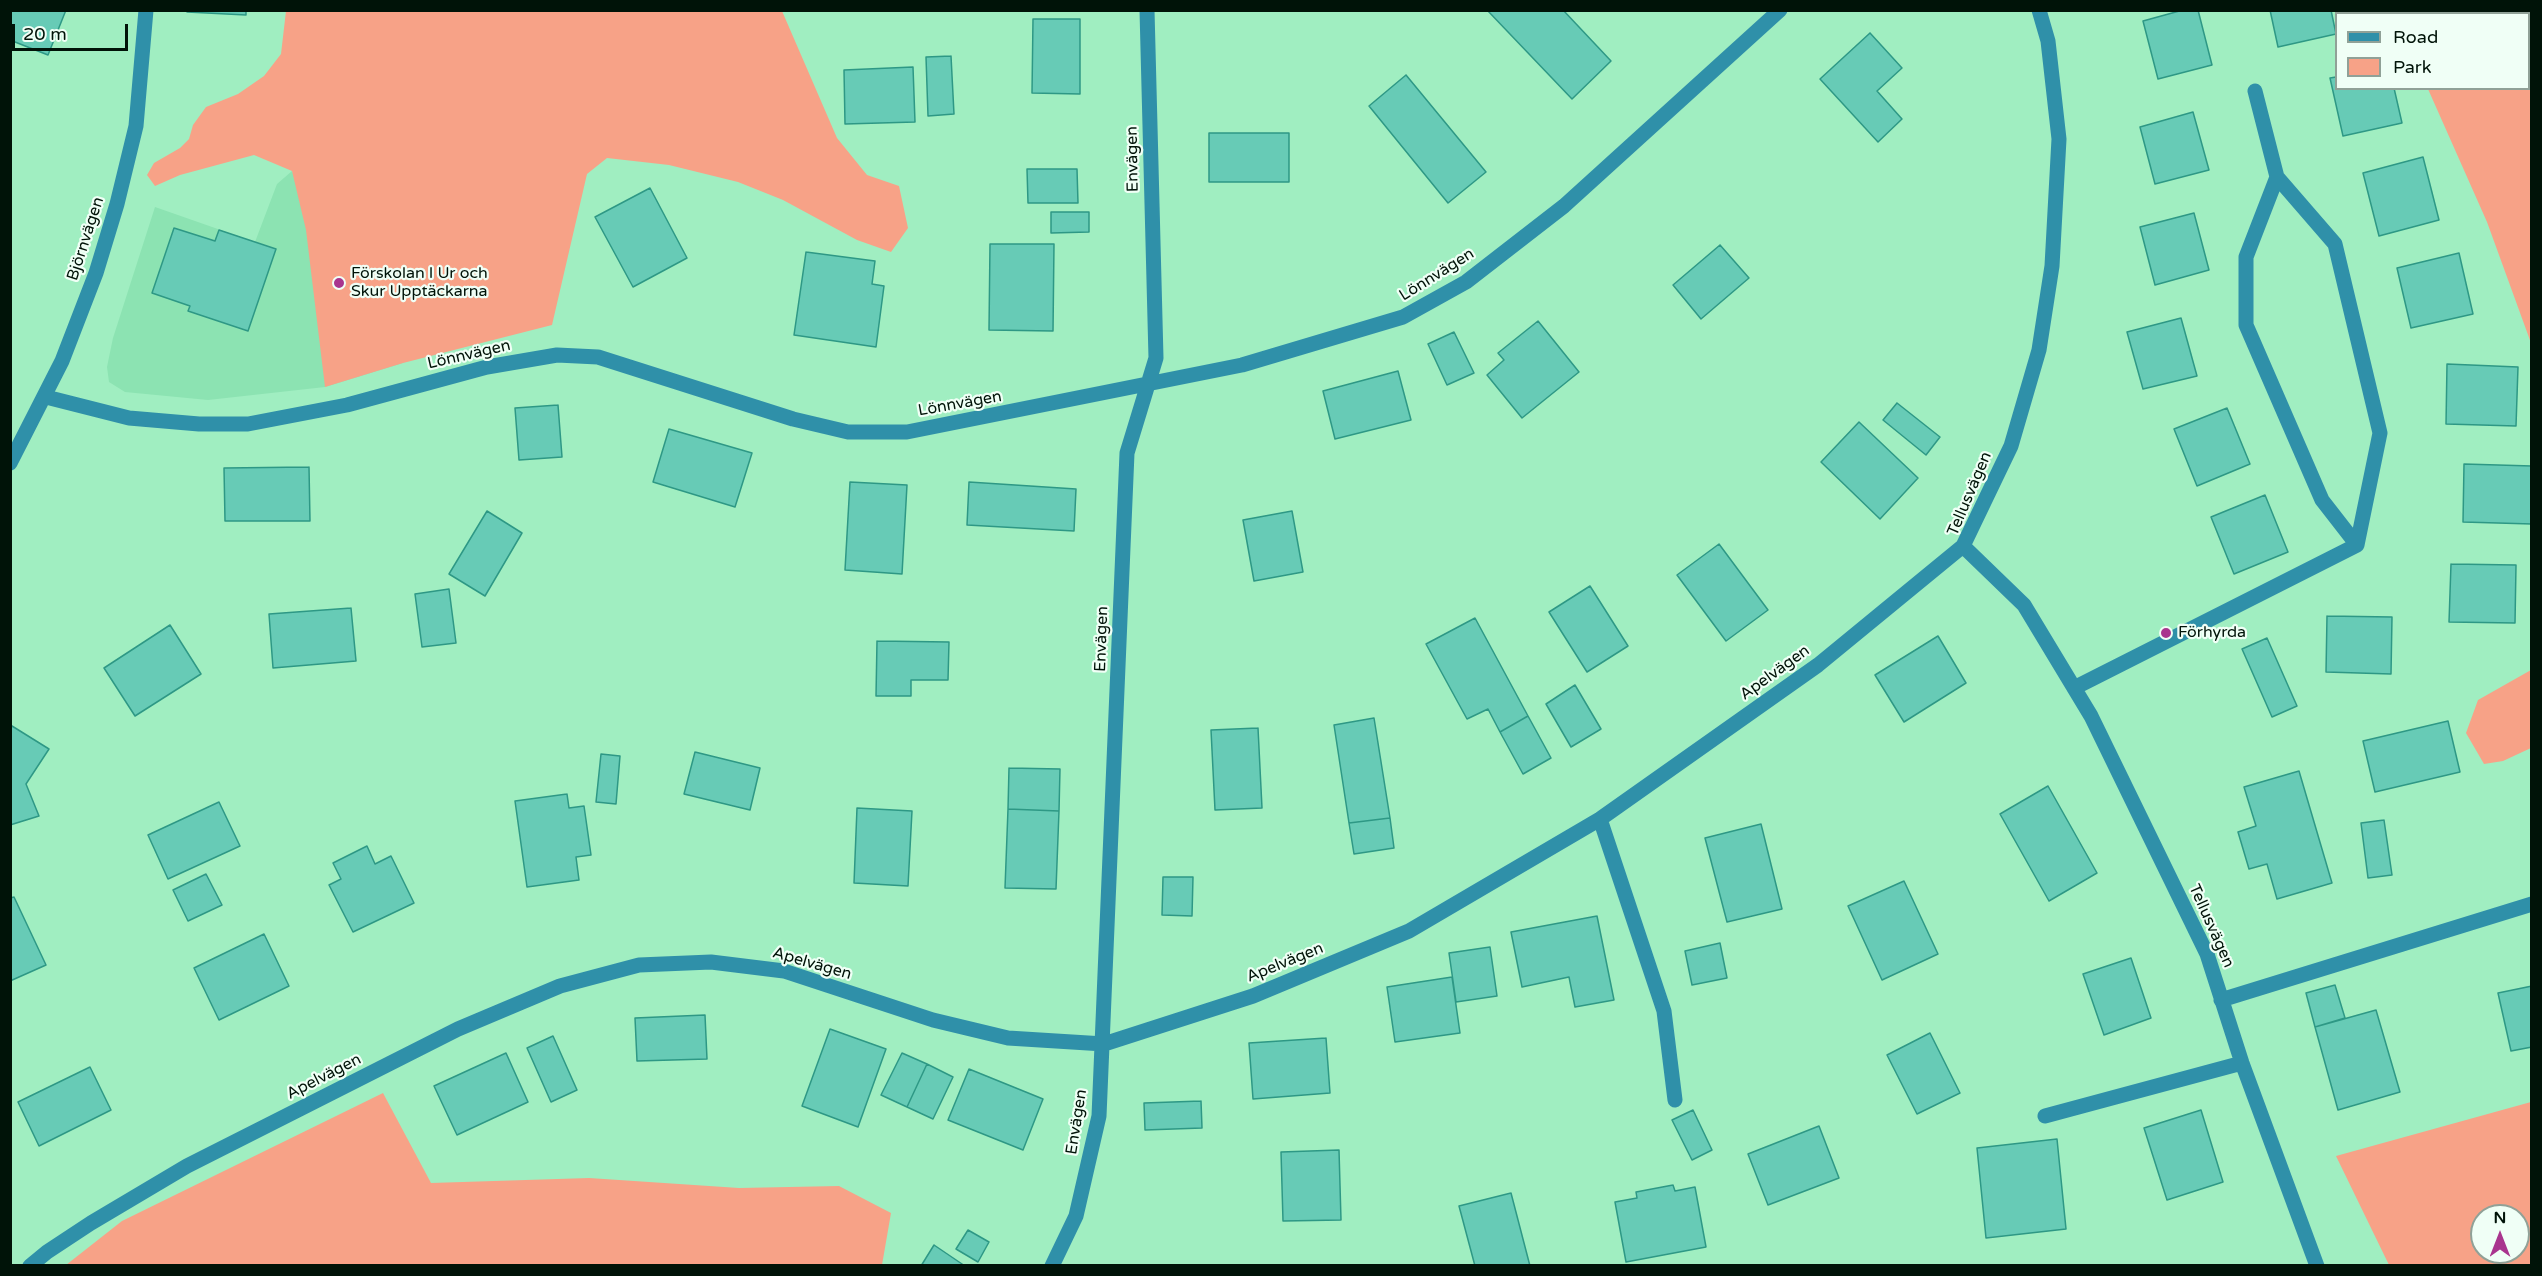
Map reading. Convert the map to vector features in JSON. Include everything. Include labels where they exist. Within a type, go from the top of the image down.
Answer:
[{"type":"street","name":"Björnvägen","points":[[10,464],[46,397],[96,273],[117,204],[136,126],[146,10]]},
{"type":"street","name":"Envägen","points":[[1052,1266],[1076,1216],[1097,1127],[1104,1044],[1126,453],[1156,358],[1147,10]]},
{"type":"street","name":"Lönnvägen","points":[[46,397],[129,418],[199,424],[248,424],[347,405],[487,367],[557,355],[598,357],[793,419],[848,432],[907,432],[1242,365],[1403,318],[1466,282],[1564,206],[1780,10]]},
{"type":"street","name":"Tellusvägen","points":[[2039,10],[2048,41],[2059,139],[2052,266],[2039,350],[2011,446],[1963,546],[2024,605],[2091,716],[2207,954],[2242,1063],[2316,1266]]},
{"type":"street","points":[[2255,90],[2277,177],[2336,244],[2380,433],[2357,545]]},
{"type":"street","points":[[2277,177],[2246,257],[2246,325],[2322,500],[2357,545]]},
{"type":"street","points":[[2074,688],[2357,545]]},
{"type":"street","name":"Apelvägen","points":[[30,1266],[46,1252],[91,1223],[187,1166],[458,1029],[560,986],[639,965],[711,962],[784,971],[933,1020],[1008,1038],[1104,1044],[1253,996],[1409,931],[1600,819],[1818,665],[1963,546]]},
{"type":"street","points":[[1600,819],[1664,1011],[1675,1100]]},
{"type":"street","points":[[2222,1000],[2532,904]]},
{"type":"street","points":[[2045,1116],[2242,1063]]},
{"type":"shaded area","points":[[292,171],[403,363],[325,387],[208,400],[125,392],[109,382],[107,367],[113,338],[155,207],[255,242],[277,184]]},
{"type":"green space","points":[[286,11],[782,11],[837,138],[867,175],[899,186],[908,228],[891,252],[857,240],[783,200],[738,182],[669,165],[607,158],[587,174],[552,325],[403,363],[325,387],[306,230],[292,171],[254,155],[180,175],[155,186],[147,175],[154,163],[180,148],[189,139],[193,125],[206,107],[238,94],[264,76],[281,54]]},
{"type":"green space","points":[[2531,11],[2531,343],[2487,222],[2428,90],[2530,90],[2530,12],[2385,12]]},
{"type":"green space","points":[[2531,670],[2531,748],[2503,761],[2484,764],[2466,733],[2478,700]]},
{"type":"green space","points":[[383,1093],[431,1183],[589,1178],[739,1188],[839,1186],[891,1213],[882,1265],[66,1265],[122,1221]]},
{"type":"green space","points":[[2531,1102],[2531,1265],[2389,1265],[2336,1156]]},
{"type":"building","points":[[10,10],[66,10],[48,55],[10,40]]},
{"type":"building","points":[[187,10],[246,10],[246,15],[187,12]]},
{"type":"building","points":[[1487,10],[1563,10],[1611,61],[1572,99]]},
{"type":"building","points":[[2183,10],[2198,10],[2212,65],[2158,79],[2143,21]]},
{"type":"building","points":[[2270,10],[2331,10],[2335,34],[2278,47]]},
{"type":"building","points":[[1033,19],[1080,19],[1080,94],[1032,93]]},
{"type":"building","points":[[1870,33],[1902,68],[1877,91],[1902,119],[1878,142],[1820,79]]},
{"type":"building","points":[[951,56],[954,114],[928,116],[926,57]]},
{"type":"building","points":[[913,67],[915,122],[845,124],[844,70]]},
{"type":"building","points":[[1406,75],[1486,172],[1448,203],[1369,106]]},
{"type":"building","points":[[2335,77],[2335,90],[2394,90],[2402,123],[2343,136],[2330,78]]},
{"type":"building","points":[[2193,112],[2209,170],[2155,184],[2140,127]]},
{"type":"building","points":[[1209,133],[1289,133],[1289,182],[1209,182]]},
{"type":"building","points":[[2423,157],[2439,220],[2379,236],[2363,173]]},
{"type":"building","points":[[1027,169],[1077,169],[1078,203],[1028,203]]},
{"type":"building","points":[[650,188],[687,258],[633,287],[595,217]]},
{"type":"building","points":[[1051,212],[1089,212],[1089,232],[1051,233]]},
{"type":"building","points":[[2194,213],[2209,270],[2155,285],[2140,227]]},
{"type":"building","points":[[174,228],[215,241],[219,230],[276,249],[248,331],[188,311],[190,306],[152,293]]},
{"type":"building","points":[[990,244],[1054,244],[1053,331],[989,330]]},
{"type":"building","points":[[1720,245],[1749,278],[1701,319],[1673,285]]},
{"type":"building","points":[[806,252],[875,261],[872,284],[884,286],[876,347],[794,335]]},
{"type":"building","points":[[2459,253],[2473,314],[2411,328],[2397,268]]},
{"type":"building","points":[[2181,318],[2197,376],[2143,389],[2127,332]]},
{"type":"building","points":[[1538,321],[1579,372],[1522,418],[1487,375],[1504,360],[1498,353]]},
{"type":"building","points":[[1454,332],[1474,373],[1447,385],[1428,344]]},
{"type":"building","points":[[2447,364],[2518,367],[2516,426],[2446,424]]},
{"type":"building","points":[[1398,371],[1411,420],[1335,439],[1323,391]]},
{"type":"building","points":[[1897,403],[1940,437],[1926,455],[1883,420]]},
{"type":"building","points":[[558,405],[562,457],[519,460],[515,408]]},
{"type":"building","points":[[2227,408],[2250,464],[2197,486],[2174,429]]},
{"type":"building","points":[[1859,422],[1918,478],[1880,519],[1821,462]]},
{"type":"building","points":[[669,429],[752,453],[735,507],[653,482]]},
{"type":"building","points":[[2464,464],[2532,466],[2532,524],[2463,522]]},
{"type":"building","points":[[309,467],[310,521],[225,521],[224,468]]},
{"type":"building","points":[[850,482],[907,485],[902,574],[845,570]]},
{"type":"building","points":[[969,482],[1076,489],[1074,531],[967,525]]},
{"type":"building","points":[[2265,495],[2288,552],[2234,574],[2211,517]]},
{"type":"building","points":[[487,511],[522,533],[485,596],[449,574]]},
{"type":"building","points":[[1292,511],[1303,572],[1254,581],[1243,520]]},
{"type":"building","points":[[1719,544],[1768,610],[1726,641],[1677,575]]},
{"type":"building","points":[[2451,564],[2516,565],[2515,623],[2449,622]]},
{"type":"building","points":[[1590,586],[1628,646],[1587,672],[1549,612]]},
{"type":"building","points":[[449,589],[456,643],[422,647],[415,594]]},
{"type":"building","points":[[351,608],[356,661],[273,668],[269,614]]},
{"type":"building","points":[[2327,616],[2392,617],[2391,674],[2326,672]]},
{"type":"building","points":[[1475,618],[1528,716],[1500,732],[1488,709],[1467,719],[1426,644]]},
{"type":"building","points":[[170,625],[201,674],[135,716],[104,668]]},
{"type":"building","points":[[1938,636],[1966,683],[1904,722],[1875,675]]},
{"type":"building","points":[[2267,638],[2297,706],[2272,717],[2242,649]]},
{"type":"building","points":[[877,641],[949,642],[948,680],[911,680],[911,696],[876,696]]},
{"type":"building","points":[[1575,685],[1601,729],[1571,747],[1546,704]]},
{"type":"building","points":[[1528,716],[1551,758],[1523,774],[1500,732]]},
{"type":"building","points":[[1374,718],[1390,818],[1349,823],[1334,725]]},
{"type":"building","points":[[2448,721],[2460,772],[2375,792],[2363,741]]},
{"type":"building","points":[[12,726],[49,749],[26,784],[39,816],[10,825],[10,729]]},
{"type":"building","points":[[1258,728],[1262,808],[1215,810],[1211,730]]},
{"type":"building","points":[[695,752],[760,768],[750,810],[684,794]]},
{"type":"building","points":[[601,754],[620,756],[616,804],[596,802]]},
{"type":"building","points":[[1009,768],[1060,769],[1059,811],[1008,809]]},
{"type":"building","points":[[2299,771],[2332,883],[2277,899],[2267,864],[2249,869],[2238,832],[2256,826],[2244,787]]},
{"type":"building","points":[[2048,786],[2097,873],[2049,901],[2000,814]]},
{"type":"building","points":[[567,794],[569,808],[584,806],[591,855],[576,857],[579,880],[527,887],[515,801]]},
{"type":"building","points":[[219,802],[240,846],[168,879],[148,835]]},
{"type":"building","points":[[857,808],[912,811],[908,886],[854,883]]},
{"type":"building","points":[[1008,809],[1059,811],[1056,889],[1005,888]]},
{"type":"building","points":[[1390,818],[1394,848],[1354,854],[1349,823]]},
{"type":"building","points":[[2384,820],[2392,875],[2368,878],[2361,823]]},
{"type":"building","points":[[1761,824],[1782,909],[1727,922],[1705,838]]},
{"type":"building","points":[[367,846],[375,864],[391,856],[414,903],[353,932],[329,885],[341,879],[333,863]]},
{"type":"building","points":[[206,874],[222,905],[188,921],[173,890]]},
{"type":"building","points":[[1163,877],[1193,877],[1192,916],[1162,915]]},
{"type":"building","points":[[1904,881],[1938,954],[1882,980],[1848,906]]},
{"type":"building","points":[[14,897],[46,965],[10,981],[10,898]]},
{"type":"building","points":[[1597,916],[1614,1000],[1575,1007],[1569,977],[1522,987],[1511,932]]},
{"type":"building","points":[[264,934],[289,986],[219,1020],[194,968]]},
{"type":"building","points":[[1720,943],[1727,978],[1692,985],[1685,951]]},
{"type":"building","points":[[1490,947],[1497,996],[1456,1002],[1449,953]]},
{"type":"building","points":[[2131,958],[2151,1018],[2104,1035],[2083,974]]},
{"type":"building","points":[[1452,977],[1460,1033],[1395,1042],[1387,987]]},
{"type":"building","points":[[2335,985],[2345,1018],[2315,1027],[2306,993]]},
{"type":"building","points":[[2532,986],[2532,1047],[2511,1051],[2498,993]]},
{"type":"building","points":[[2376,1010],[2400,1092],[2338,1110],[2315,1027]]},
{"type":"building","points":[[705,1015],[707,1059],[637,1061],[635,1018]]},
{"type":"building","points":[[830,1029],[886,1049],[858,1127],[802,1106]]},
{"type":"building","points":[[1930,1033],[1960,1093],[1917,1114],[1887,1055]]},
{"type":"building","points":[[553,1036],[577,1090],[551,1102],[527,1048]]},
{"type":"building","points":[[1326,1038],[1330,1093],[1253,1099],[1249,1043]]},
{"type":"building","points":[[506,1053],[528,1102],[457,1135],[434,1086]]},
{"type":"building","points":[[902,1053],[927,1064],[907,1107],[881,1095]]},
{"type":"building","points":[[927,1064],[953,1077],[933,1119],[907,1107]]},
{"type":"building","points":[[90,1067],[111,1110],[39,1146],[18,1102]]},
{"type":"building","points":[[969,1069],[1043,1099],[1023,1150],[948,1120]]},
{"type":"building","points":[[1201,1101],[1202,1128],[1145,1130],[1144,1103]]},
{"type":"building","points":[[1693,1110],[1712,1150],[1692,1160],[1672,1120]]},
{"type":"building","points":[[2201,1110],[2223,1182],[2167,1200],[2144,1128]]},
{"type":"building","points":[[1819,1126],[1839,1178],[1768,1205],[1748,1154]]},
{"type":"building","points":[[2057,1139],[2066,1229],[1986,1238],[1977,1148]]},
{"type":"building","points":[[1339,1150],[1341,1220],[1283,1221],[1281,1152]]},
{"type":"building","points":[[1673,1185],[1675,1191],[1695,1187],[1706,1247],[1626,1262],[1615,1202],[1637,1198],[1636,1192]]},
{"type":"building","points":[[1511,1193],[1530,1266],[1475,1266],[1459,1206]]},
{"type":"building","points":[[968,1230],[989,1242],[978,1262],[956,1249]]},
{"type":"building","points":[[934,1245],[965,1266],[921,1266]]},
{"type":"place","name":"Förskolan I Ur och Skur Upptäckarna","points":[[339,283]]},
{"type":"place","name":"Förhyrda","points":[[2166,633]]}]
